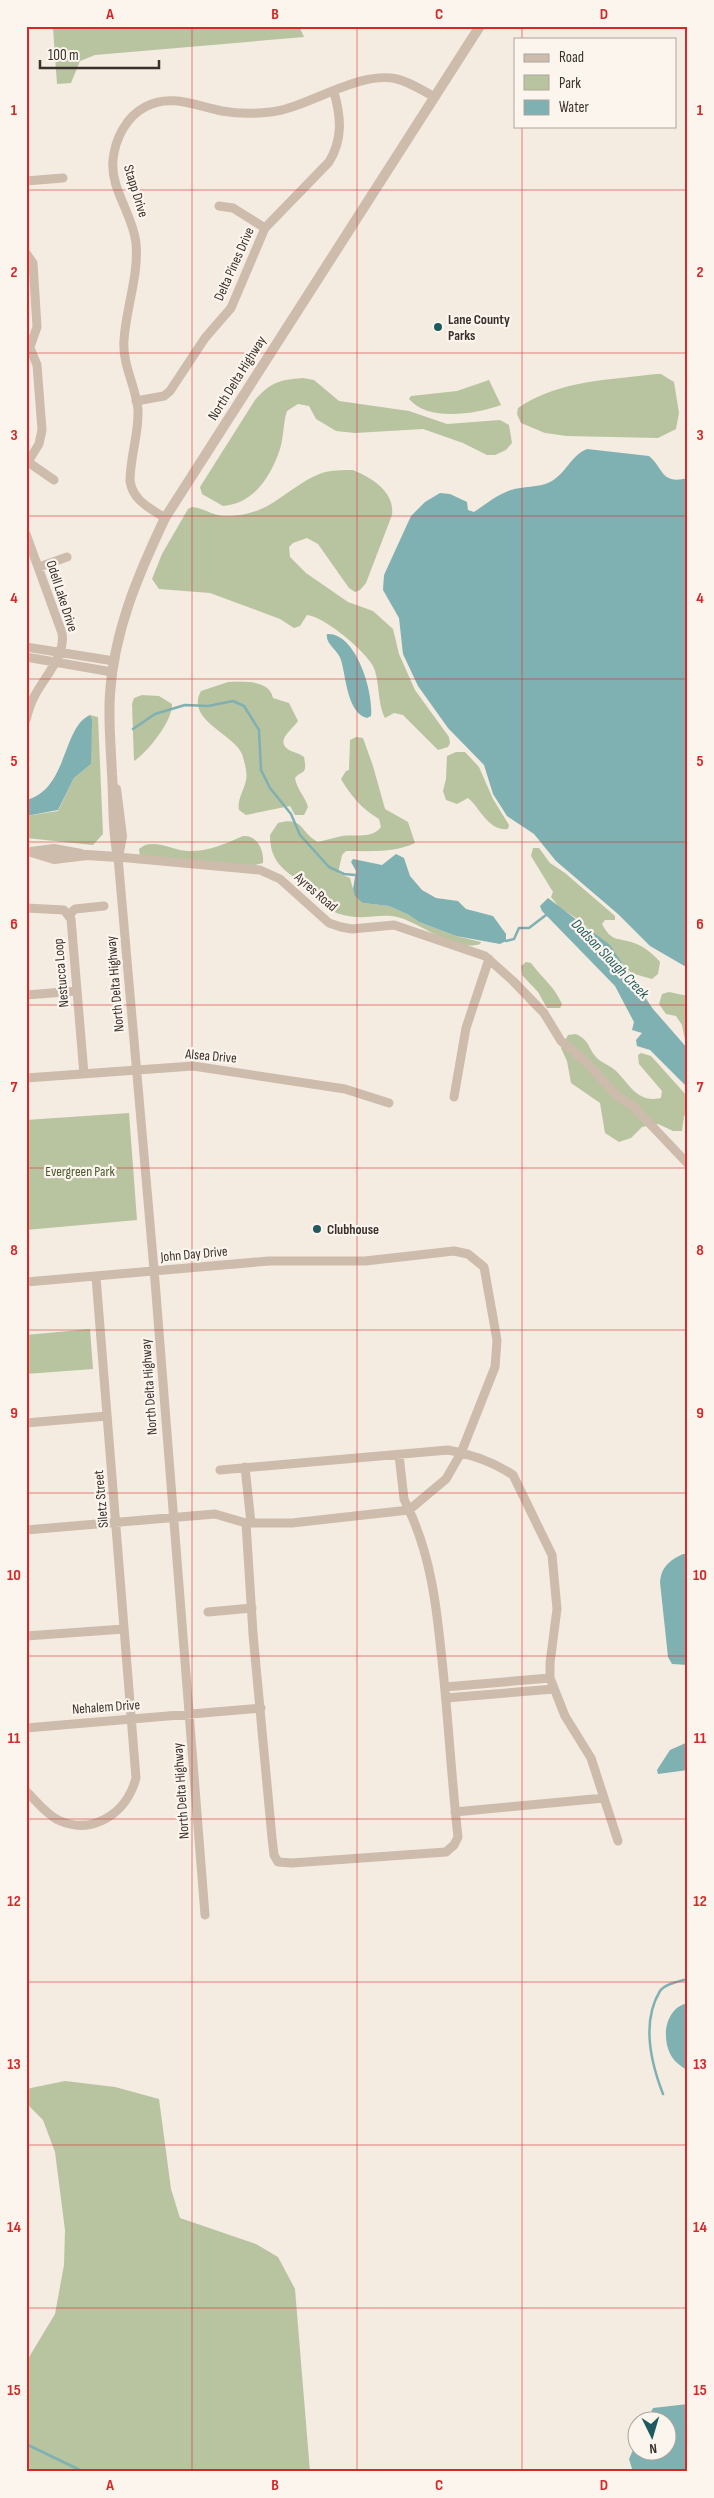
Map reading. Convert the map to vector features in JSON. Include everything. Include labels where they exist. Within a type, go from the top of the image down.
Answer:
[{"type":"street","name":"North Delta Highway","points":[[205,1915],[154,1271],[118,857],[112,823],[110,709],[112,672],[128,603],[165,518],[480,26]]},
{"type":"street","name":"Stapp Drive","points":[[165,518],[140,501],[131,486],[130,472],[138,421],[136,401],[127,368],[124,346],[136,260],[136,244],[112,169],[116,143],[122,129],[139,111],[164,100],[178,101],[235,113],[259,114],[295,107],[372,80],[391,78],[402,80],[434,97]]},
{"type":"street","name":"Delta Pines Drive","points":[[136,401],[164,396],[170,391],[200,345],[231,308],[265,228],[322,171],[333,156],[340,127],[339,112],[334,92]]},
{"type":"street","points":[[26,181],[63,178]]},
{"type":"street","points":[[219,206],[233,208],[265,228]]},
{"type":"street","points":[[26,253],[33,263],[37,327],[30,347]]},
{"type":"street","points":[[26,338],[36,365],[42,430],[39,444],[27,463],[54,480]]},
{"type":"street","name":"Odell Lake Drive","points":[[26,534],[62,632],[60,652],[34,697],[26,720]]},
{"type":"street","points":[[39,567],[67,557]]},
{"type":"street","points":[[26,647],[114,661]]},
{"type":"street","points":[[26,657],[112,672]]},
{"type":"street","name":"Ayres Road","points":[[28,852],[54,859],[87,856],[118,857],[260,870],[280,879],[329,922],[341,927],[352,929],[394,926],[485,956],[536,1004],[544,1013],[561,1041],[596,1071],[618,1097],[634,1107],[688,1164]]},
{"type":"street","points":[[26,908],[64,910],[69,915],[76,910],[104,906]]},
{"type":"street","name":"Nestucca Loop","points":[[69,915],[84,1074]]},
{"type":"street","points":[[454,1097],[466,1028],[489,959]]},
{"type":"street","points":[[26,995],[77,991]]},
{"type":"street","name":"Alsea Drive","points":[[26,1078],[170,1066],[216,1069],[345,1089],[389,1103]]},
{"type":"street","name":"John Day Drive","points":[[26,1282],[288,1260],[365,1261],[454,1251],[468,1254],[484,1267],[497,1340],[495,1367],[461,1453],[446,1479],[409,1510]]},
{"type":"street","name":"Siletz Street","points":[[26,1791],[49,1814],[63,1822],[80,1825],[106,1820],[125,1803],[134,1787],[136,1769],[96,1276]]},
{"type":"street","points":[[26,1423],[107,1416]]},
{"type":"street","points":[[220,1470],[448,1450],[461,1453],[513,1475],[552,1555],[557,1609],[550,1663],[550,1678],[565,1716],[591,1758],[618,1841]]},
{"type":"street","points":[[245,1468],[252,1608],[274,1855],[278,1862],[292,1864],[446,1852],[454,1845],[458,1837],[445,1687],[431,1574],[420,1533],[404,1499],[399,1454]]},
{"type":"street","points":[[26,1530],[215,1514],[248,1523],[292,1523],[409,1510]]},
{"type":"street","points":[[208,1612],[252,1608]]},
{"type":"street","points":[[26,1636],[124,1628]]},
{"type":"street","points":[[445,1687],[550,1678]]},
{"type":"street","points":[[446,1698],[554,1689]]},
{"type":"street","name":"Nehalem Drive","points":[[26,1728],[261,1708]]},
{"type":"street","points":[[455,1812],[604,1798]]},
{"type":"green space","points":[[69,26],[299,26],[304,37],[95,55],[80,61],[71,83],[57,84],[53,28]]},
{"type":"green space","points":[[661,374],[674,382],[679,413],[676,429],[658,438],[567,436],[545,433],[521,423],[517,414],[518,408],[534,399],[567,387],[602,380]]},
{"type":"green space","points":[[303,378],[314,380],[339,401],[409,411],[447,424],[500,420],[509,425],[512,443],[506,450],[495,455],[487,455],[463,443],[423,429],[355,433],[336,431],[316,419],[309,406],[298,404],[287,411],[281,444],[276,459],[260,487],[244,500],[223,506],[202,494],[200,487],[255,400],[266,389],[276,383]]},
{"type":"green space","points":[[489,380],[501,405],[479,411],[453,414],[428,411],[417,406],[409,399],[411,396],[457,391]]},
{"type":"green space","points":[[353,470],[368,477],[381,487],[390,499],[392,507],[392,515],[366,583],[360,590],[355,592],[349,588],[318,544],[307,538],[293,543],[289,547],[290,557],[306,573],[348,602],[373,611],[393,629],[399,654],[415,690],[449,737],[450,743],[448,747],[438,750],[403,715],[394,713],[385,718],[382,712],[377,678],[373,666],[353,643],[324,622],[307,615],[300,626],[294,628],[280,619],[210,593],[159,589],[152,579],[162,554],[188,509],[192,507],[221,516],[241,515],[267,506],[309,479],[322,473]]},
{"type":"green space","points":[[228,682],[248,682],[267,687],[273,698],[289,703],[298,721],[286,735],[283,743],[289,750],[304,757],[304,770],[295,778],[308,807],[304,815],[295,815],[290,806],[246,815],[239,810],[239,802],[246,777],[242,754],[230,739],[212,726],[205,718],[199,710],[198,701],[201,691]]},
{"type":"green space","points":[[142,695],[159,696],[172,704],[171,711],[159,735],[146,751],[134,761],[132,704],[134,698]]},
{"type":"green space","points":[[90,715],[98,717],[103,834],[93,845],[26,838],[26,816],[58,811],[74,778],[91,764]]},
{"type":"green space","points":[[356,737],[363,738],[385,809],[408,822],[415,843],[390,850],[346,851],[342,855],[338,873],[350,878],[353,889],[363,903],[389,906],[419,922],[456,936],[481,942],[480,944],[461,944],[450,941],[401,918],[345,916],[332,911],[277,861],[273,854],[270,835],[278,823],[293,822],[301,826],[318,842],[342,836],[368,835],[381,827],[379,819],[357,802],[341,779],[346,771],[349,770],[350,740]]},
{"type":"green space","points":[[456,752],[465,752],[479,767],[493,799],[509,825],[508,829],[495,827],[468,798],[457,804],[446,800],[443,791],[446,779],[447,756]]},
{"type":"green space","points":[[243,836],[253,838],[259,845],[263,863],[251,866],[140,857],[139,849],[150,844],[195,851],[216,847]]},
{"type":"green space","points":[[533,848],[539,848],[550,863],[565,873],[615,916],[615,920],[605,920],[602,924],[606,930],[612,937],[638,944],[645,948],[660,962],[658,974],[652,979],[631,973],[602,940],[579,920],[559,907],[551,897],[553,892],[531,856]]},
{"type":"green space","points":[[526,962],[531,963],[555,992],[562,1004],[560,1008],[547,1008],[538,992],[522,975],[521,966]]},
{"type":"green space","points":[[669,992],[688,996],[688,1041],[685,1040],[682,1025],[676,1016],[666,1014],[659,1004],[662,994]]},
{"type":"green space","points":[[576,1034],[586,1041],[598,1059],[615,1070],[634,1091],[646,1098],[661,1098],[662,1091],[639,1064],[638,1055],[641,1053],[651,1056],[688,1097],[688,1113],[684,1116],[682,1131],[673,1131],[658,1124],[642,1127],[631,1138],[619,1142],[605,1133],[600,1103],[571,1083],[567,1061],[561,1048],[568,1035]]},
{"type":"green space","name":"Evergreen Park","points":[[129,1113],[137,1220],[26,1230],[26,1120]]},
{"type":"green space","points":[[90,1329],[93,1369],[26,1374],[26,1335]]},
{"type":"green space","points":[[65,2081],[115,2087],[159,2099],[171,2189],[180,2218],[256,2244],[278,2257],[295,2289],[310,2472],[26,2472],[26,2362],[55,2314],[64,2265],[65,2230],[55,2152],[43,2120],[26,2103],[26,2089]]},
{"type":"water","points":[[587,449],[649,456],[667,477],[679,480],[688,478],[688,968],[650,946],[618,914],[556,861],[534,834],[507,816],[493,794],[484,765],[448,728],[418,686],[403,654],[399,618],[383,590],[384,575],[411,516],[425,502],[440,493],[450,494],[467,502],[468,510],[474,512],[496,497],[511,490],[550,482],[576,456]]},
{"type":"water","points":[[327,634],[337,636],[347,643],[361,666],[369,693],[371,716],[367,718],[360,715],[351,702],[341,660],[328,641]]},
{"type":"water","points":[[90,715],[92,720],[91,764],[74,778],[58,810],[26,816],[26,800],[40,794],[50,784],[74,732],[81,722]]},
{"type":"water","points":[[396,854],[404,858],[410,876],[422,890],[436,898],[458,901],[466,909],[493,916],[506,934],[506,941],[500,944],[456,936],[419,922],[389,906],[363,903],[355,896],[353,889],[356,871],[351,862],[353,859],[382,865]]},
{"type":"water","points":[[548,898],[610,945],[653,1009],[688,1049],[688,1088],[650,1050],[637,1046],[636,1040],[642,1033],[632,1030],[634,1022],[615,986],[542,911],[540,906]]},
{"type":"water","points":[[683,1554],[688,1554],[688,1665],[672,1664],[668,1657],[660,1582],[664,1568]]},
{"type":"water","points":[[688,1742],[688,1770],[658,1774],[657,1770],[670,1750]]},
{"type":"water","points":[[688,2003],[688,2071],[675,2061],[670,2054],[667,2045],[666,2028],[673,2012],[680,2006]]},
{"type":"water","points":[[688,2404],[688,2472],[633,2472],[629,2460],[676,2460],[676,2410],[652,2410],[653,2408]]},
{"type":"waterway","name":"Dodson Slough Creek","points":[[133,729],[155,714],[185,705],[208,706],[233,701],[244,706],[259,730],[261,770],[270,788],[291,814],[300,835],[329,867],[344,874],[355,875]]},
{"type":"waterway","name":"Dodson Slough Creek","points":[[506,941],[514,939],[519,928],[529,928],[546,915]]},
{"type":"waterway","points":[[663,2094],[652,2056],[649,2029],[651,2016],[654,2003],[660,1991],[665,1986],[688,1979]]},
{"type":"waterway","points":[[26,2444],[84,2472]]},
{"type":"place","name":"Lane County Parks","points":[[438,327]]},
{"type":"place","name":"Clubhouse","points":[[317,1229]]}]
